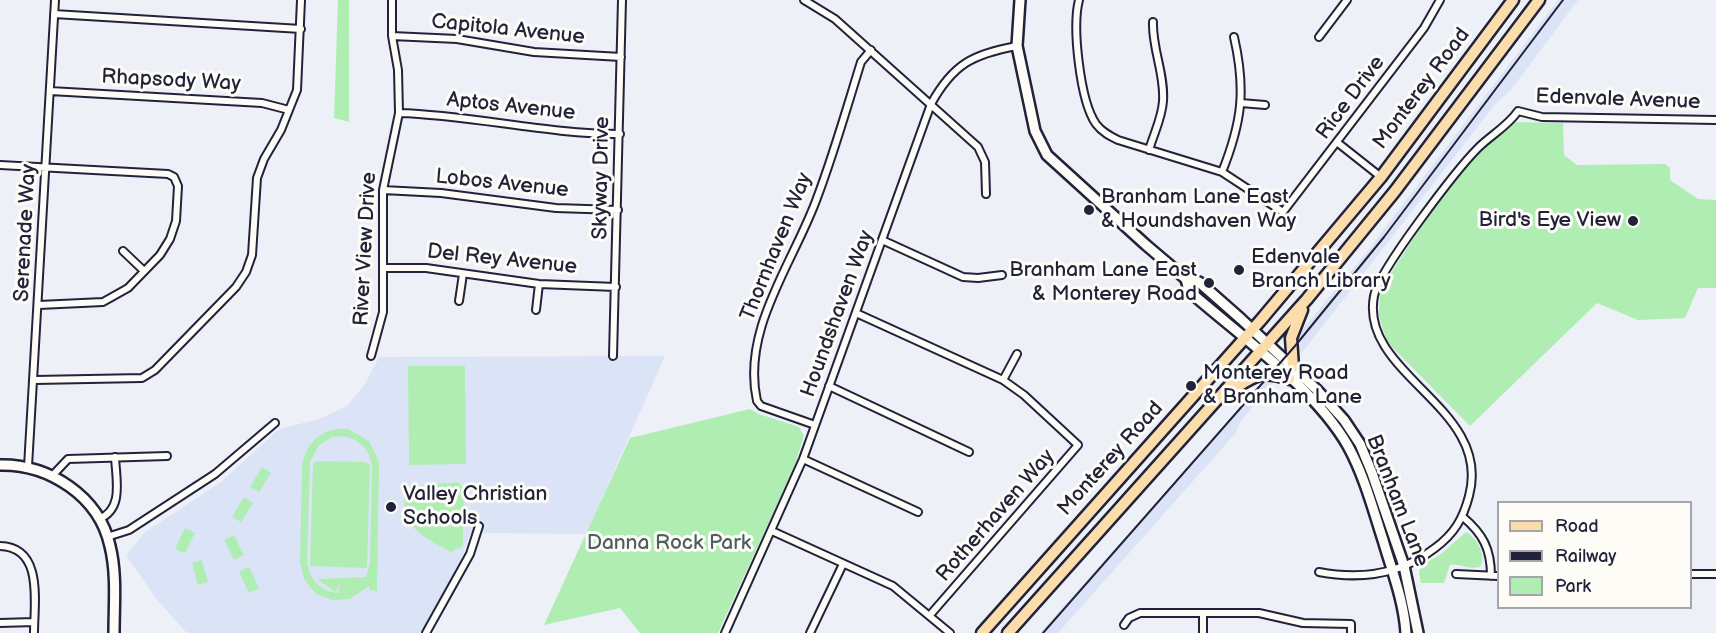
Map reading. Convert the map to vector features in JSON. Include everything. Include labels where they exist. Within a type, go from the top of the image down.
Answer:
[{"type":"main road","points":[[1020,0],[1017,46],[1035,131],[1047,155],[1074,182],[1186,279],[1199,282],[1253,330],[1264,348]]},
{"type":"main road","name":"Monterey Road","points":[[982,633],[1245,340],[1381,177],[1513,0]]},
{"type":"main road","name":"Monterey Road","points":[[1008,633],[1307,299],[1395,191],[1539,0]]},
{"type":"main road","points":[[1186,279],[1189,291],[1245,340],[1264,348]]},
{"type":"main road","points":[[1293,367],[1291,338],[1307,299]]},
{"type":"main road","name":"Branham Lane","points":[[1264,348],[1293,367],[1344,420],[1359,444],[1372,473],[1404,566],[1415,607],[1418,633]]},
{"type":"main road","name":"Branham Lane","points":[[1264,348],[1290,379],[1330,419],[1348,447],[1393,570],[1406,633]]},
{"type":"main road","points":[[1220,398],[1263,373],[1272,373],[1290,379]]},
{"type":"main road","points":[[0,465],[28,467],[52,476],[77,492],[99,519],[107,537],[113,564],[114,633]]},
{"type":"street","name":"Serenade Way","points":[[28,467],[55,0]]},
{"type":"street","points":[[34,380],[142,378],[155,370],[236,287],[246,272],[252,255],[257,178],[297,90],[301,0]]},
{"type":"street","name":"River View Drive","points":[[372,356],[383,312],[383,190],[399,113],[398,69],[392,36],[392,0]]},
{"type":"street","name":"Skyway Drive","points":[[613,356],[622,0]]},
{"type":"street","points":[[804,0],[835,19],[978,147],[985,162],[986,194]]},
{"type":"street","points":[[1079,0],[1075,25],[1076,44],[1092,117],[1106,134],[1149,150],[1222,172],[1235,139],[1241,104],[1241,69],[1234,37]]},
{"type":"street","points":[[1320,37],[1347,0]]},
{"type":"street","name":"Rice Drive","points":[[1222,172],[1283,212],[1424,28],[1440,0]]},
{"type":"street","points":[[54,14],[301,29]]},
{"type":"street","points":[[1149,150],[1164,99],[1152,36],[1153,22]]},
{"type":"street","name":"Capitola Avenue","points":[[392,36],[457,39],[534,52],[621,57]]},
{"type":"street","name":"Houndshaven Way","points":[[725,633],[803,459],[931,104],[941,86],[968,60],[981,53],[1017,46]]},
{"type":"street","name":"Thornhaven Way","points":[[815,425],[761,406],[757,401],[756,360],[759,334],[817,199],[861,62],[871,50]]},
{"type":"street","name":"Rhapsody Way","points":[[50,91],[262,102],[289,110]]},
{"type":"street","points":[[1241,104],[1265,105]]},
{"type":"street","name":"Edenvale Avenue","points":[[1463,517],[1470,490],[1471,475],[1463,441],[1451,420],[1382,341],[1373,313],[1374,295],[1392,262],[1455,175],[1478,148],[1518,111],[1542,117],[1716,120]]},
{"type":"street","name":"Aptos Avenue","points":[[399,113],[447,116],[535,129],[620,134]]},
{"type":"street","points":[[1338,143],[1381,177]]},
{"type":"street","points":[[0,165],[168,174],[174,177],[178,186],[176,221],[170,239],[160,255],[129,288],[103,302],[39,305]]},
{"type":"street","name":"Lobos Avenue","points":[[383,190],[441,192],[556,208],[618,210]]},
{"type":"street","points":[[882,240],[963,277],[1002,275]]},
{"type":"street","points":[[123,251],[144,271]]},
{"type":"street","name":"Del Rey Avenue","points":[[383,268],[426,268],[539,284],[616,287]]},
{"type":"street","points":[[459,302],[463,274]]},
{"type":"street","points":[[536,310],[539,284]]},
{"type":"street","name":"Rotherhaven Way","points":[[856,313],[1003,380],[1024,395],[1078,445],[930,615]]},
{"type":"street","points":[[1003,380],[1017,354]]},
{"type":"street","points":[[829,386],[969,452]]},
{"type":"street","points":[[107,537],[129,530],[215,474],[275,423]]},
{"type":"street","points":[[52,476],[68,459],[167,456]]},
{"type":"street","points":[[99,519],[111,514],[115,506],[115,457]]},
{"type":"street","points":[[803,459],[918,512]]},
{"type":"street","points":[[1319,572],[1335,575],[1382,575],[1404,566],[1442,543],[1463,517],[1479,530],[1487,545],[1495,576],[1456,574]]},
{"type":"street","points":[[426,633],[470,554],[479,526]]},
{"type":"street","points":[[772,531],[893,586],[950,633]]},
{"type":"street","points":[[0,546],[15,549],[25,556],[34,579],[34,633]]},
{"type":"street","points":[[810,633],[843,564]]},
{"type":"street","points":[[1692,574],[1716,574]]},
{"type":"street","points":[[1124,625],[1129,618],[1140,613],[1259,613],[1303,623],[1351,624],[1351,633]]},
{"type":"street","points":[[1203,613],[1203,633]]},
{"type":"street","points":[[0,622],[34,622]]},
{"type":"shaded area","points":[[1558,0],[1578,0],[1510,91],[1496,103],[1301,354],[1296,348],[1297,336],[1366,253]]},
{"type":"shaded area","name":"Valley Christian Schools","points":[[665,356],[586,534],[470,533],[461,560],[421,633],[187,633],[157,600],[126,555],[145,532],[221,482],[279,429],[319,419],[347,406],[365,384],[379,357]]},
{"type":"shaded area","points":[[1268,376],[1274,381],[1241,421],[1235,434],[1058,633],[1040,633]]},
{"type":"green space","points":[[338,0],[349,0],[349,122],[334,118]]},
{"type":"green space","points":[[1512,122],[1563,123],[1564,155],[1577,165],[1665,164],[1670,168],[1670,180],[1698,199],[1716,200],[1716,288],[1698,288],[1685,318],[1638,320],[1597,303],[1470,426],[1387,342],[1379,316],[1380,290],[1437,202],[1473,157]]},
{"type":"green space","points":[[408,366],[465,366],[466,464],[409,465]]},
{"type":"green space","name":"Danna Rock Park","points":[[750,409],[799,427],[804,436],[794,467],[718,633],[640,633],[620,608],[544,625],[630,438]]},
{"type":"green space","points":[[348,429],[369,441],[379,462],[377,591],[369,590],[369,586],[350,599],[332,600],[315,593],[304,579],[300,561],[302,467],[311,443],[323,434]],"holes":[[[340,436],[360,443],[368,453],[372,468],[370,563],[366,577],[317,579],[335,592],[340,584],[338,593],[326,590],[313,579],[307,561],[310,462],[319,445],[332,437]]]},
{"type":"green space","points":[[317,461],[365,462],[370,465],[367,568],[310,566],[313,463]]},
{"type":"green space","points":[[262,467],[271,473],[259,492],[250,487]]},
{"type":"green space","points":[[458,482],[464,488],[463,546],[451,552],[429,540],[414,528],[406,512],[404,487]]},
{"type":"green space","points":[[244,497],[253,503],[241,522],[232,517]]},
{"type":"green space","points":[[185,528],[195,533],[185,553],[175,549]]},
{"type":"green space","points":[[1466,532],[1474,538],[1482,553],[1480,567],[1450,565],[1444,583],[1421,583],[1419,573],[1421,566],[1441,554]]},
{"type":"green space","points":[[234,535],[244,555],[234,560],[224,540]]},
{"type":"green space","points":[[202,560],[208,582],[198,585],[192,563]]},
{"type":"green space","points":[[249,567],[259,588],[249,593],[239,572]]},
{"type":"railway","points":[[1043,633],[1295,346],[1384,237],[1563,0]]},
{"type":"place","name":"Branham Lane East & Houndshaven Way","points":[[1089,210]]},
{"type":"place","name":"Bird's Eye View","points":[[1633,221]]},
{"type":"place","name":"Edenvale Branch Library","points":[[1239,270]]},
{"type":"place","name":"Branham Lane East & Monterey Road","points":[[1209,283]]},
{"type":"place","name":"Monterey Road & Branham Lane","points":[[1191,386]]},
{"type":"place","name":"Valley Christian Schools","points":[[391,507]]}]
